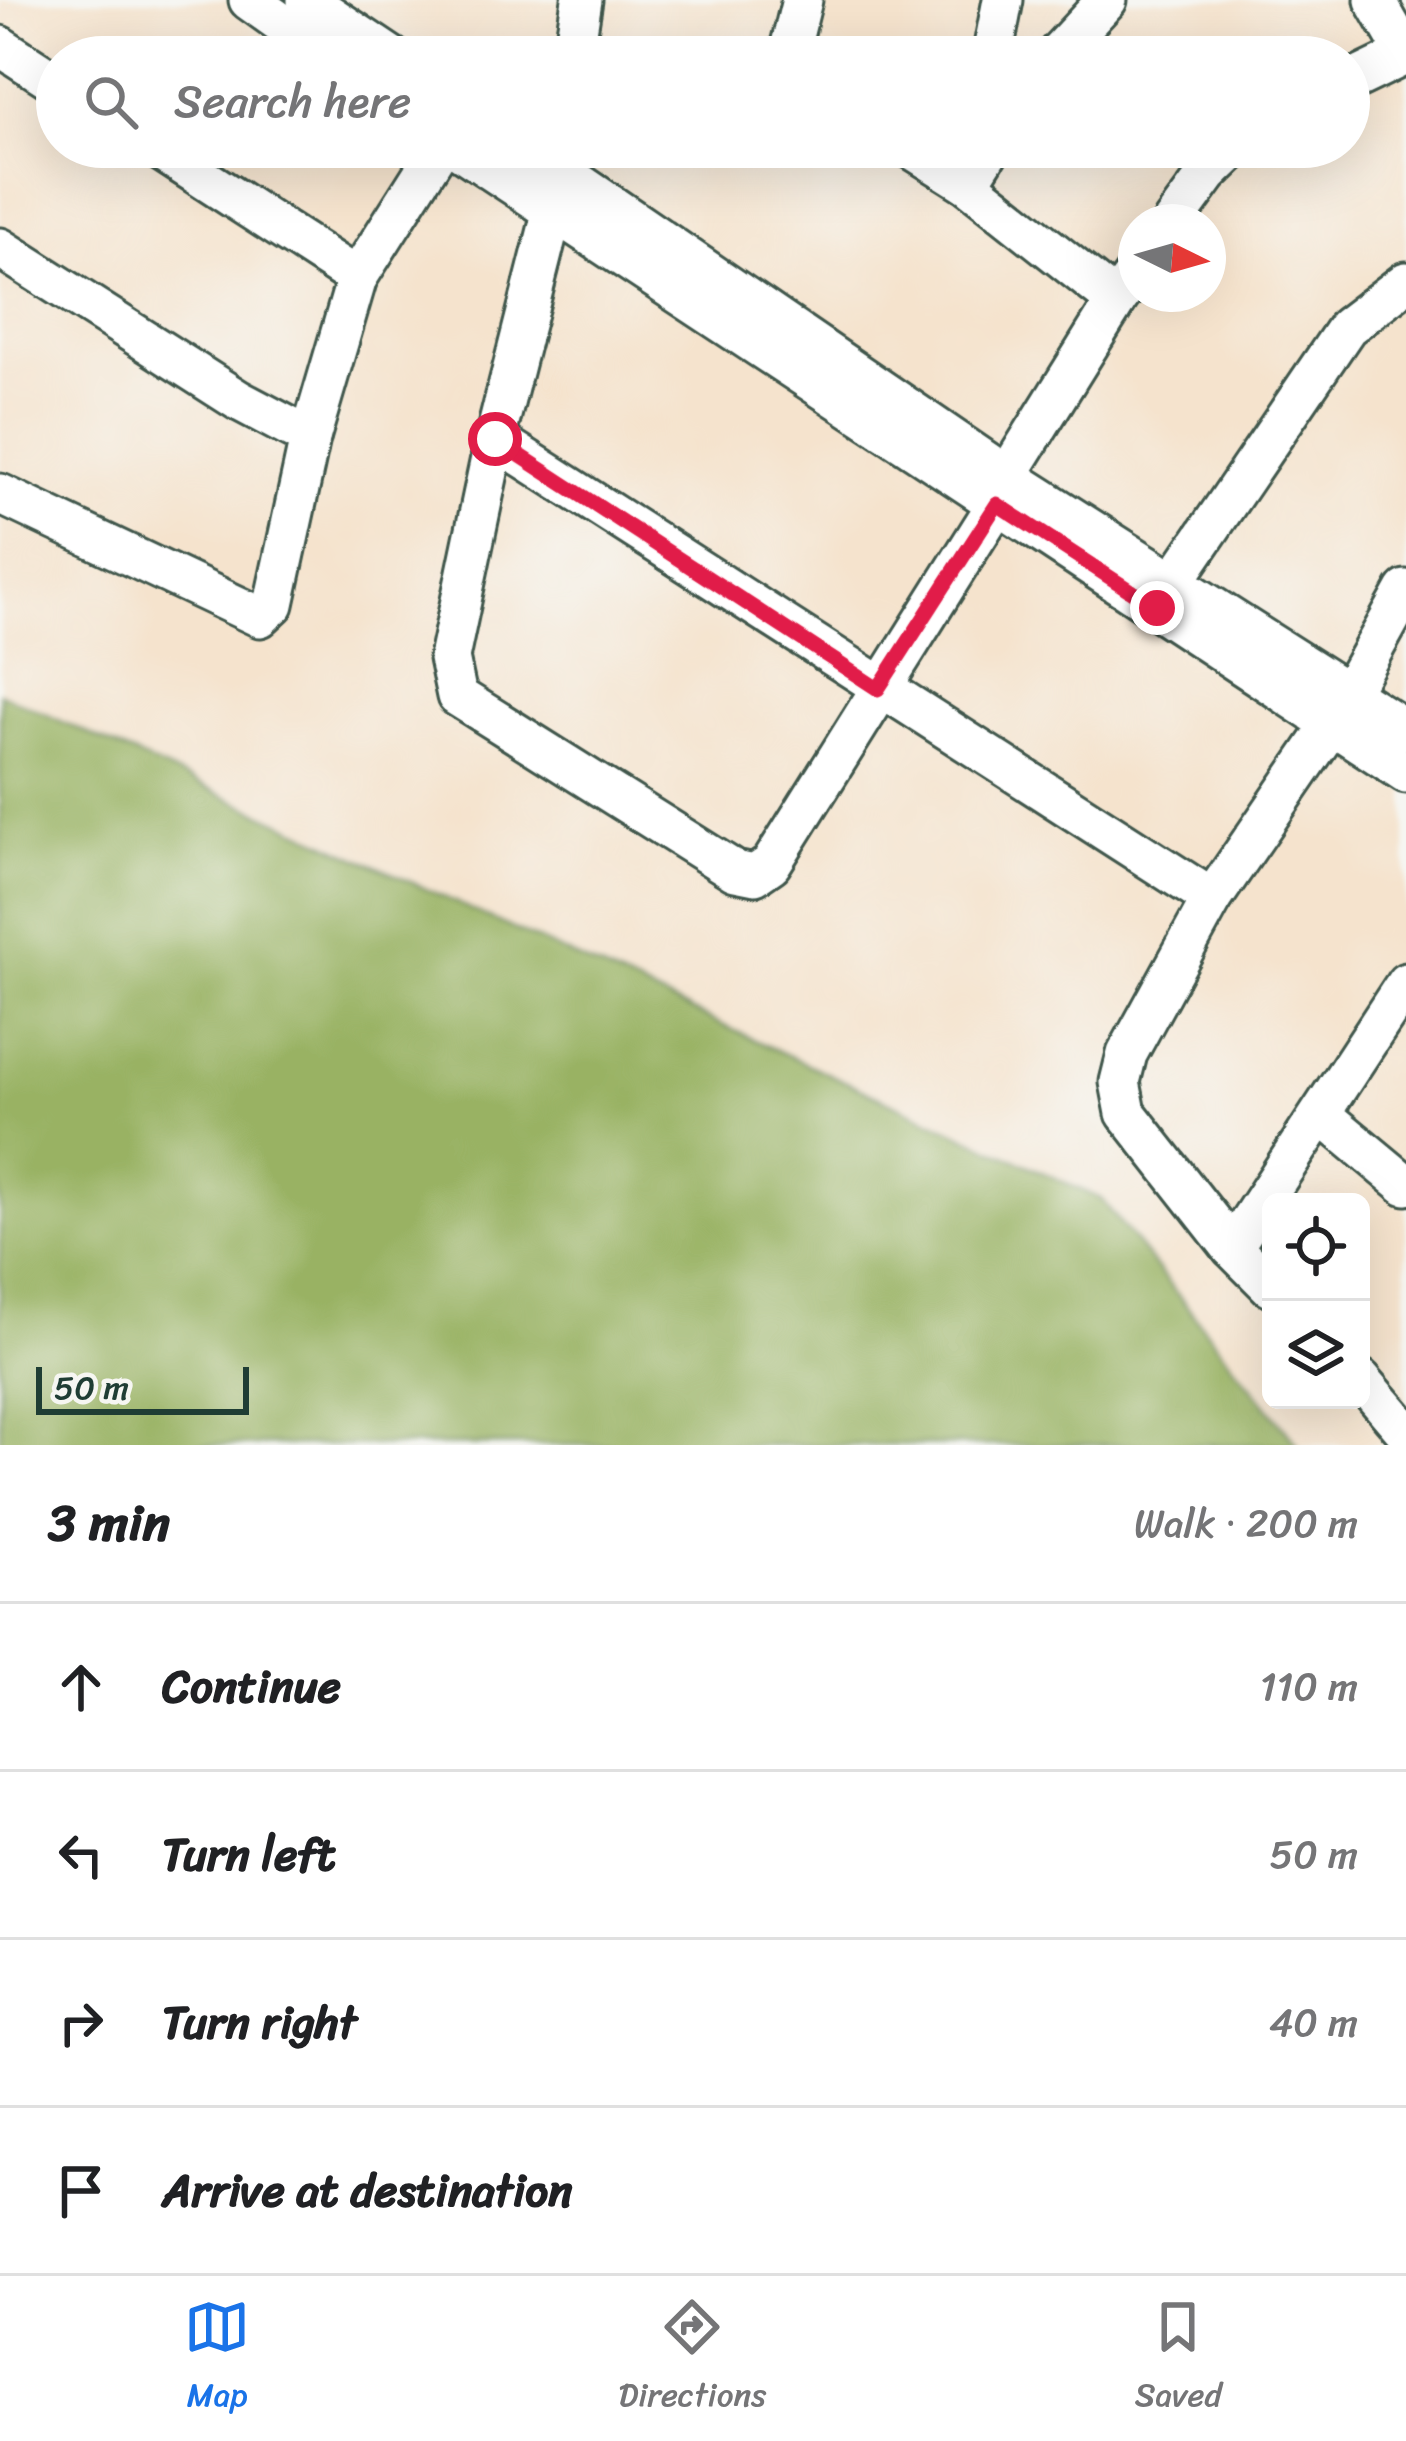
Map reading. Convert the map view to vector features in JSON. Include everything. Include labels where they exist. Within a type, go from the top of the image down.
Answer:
[{"type":"street","points":[[249,0],[300,36]]},
{"type":"street","points":[[307,0],[361,36]]},
{"type":"street","points":[[576,36],[582,0]]},
{"type":"street","points":[[793,36],[802,0]]},
{"type":"street","points":[[996,36],[1003,0]]},
{"type":"street","points":[[1074,36],[1107,0]]},
{"type":"street","points":[[1370,72],[1405,54],[1375,0]]},
{"type":"street","points":[[0,46],[36,69]]},
{"type":"street","points":[[187,168],[357,278]]},
{"type":"street","points":[[0,494],[260,617],[274,604],[310,438],[357,278],[427,168]]},
{"type":"street","points":[[522,168],[552,214],[1002,490],[1175,580],[1406,730]]},
{"type":"street","points":[[572,168],[1002,490],[1330,727],[1406,772]]},
{"type":"street","points":[[975,168],[1118,281]]},
{"type":"street","points":[[1186,204],[1213,168]]},
{"type":"street","points":[[552,214],[495,439],[448,658],[458,696],[735,871],[755,875],[771,864],[1118,300]]},
{"type":"street","points":[[0,248],[238,400],[310,438]]},
{"type":"street","points":[[1175,580],[1347,327],[1406,282]]},
{"type":"street","points":[[495,439],[878,689],[1212,899]]},
{"type":"street","points":[[1262,1278],[1232,1248],[1126,1112],[1120,1082],[1127,1054],[1212,899],[1330,727],[1406,590]]},
{"type":"street","points":[[1232,1248],[1323,1116],[1406,982]]},
{"type":"street","points":[[1323,1116],[1406,1185]]},
{"type":"street","points":[[1370,1390],[1406,1432]]},
{"type":"green space","points":[[0,693],[1101,1199],[1262,1400],[1262,1409],[1269,1409],[1298,1445],[0,1445]]},
{"type":"route","points":[[495,439],[878,689],[997,504],[1157,608]]}]
